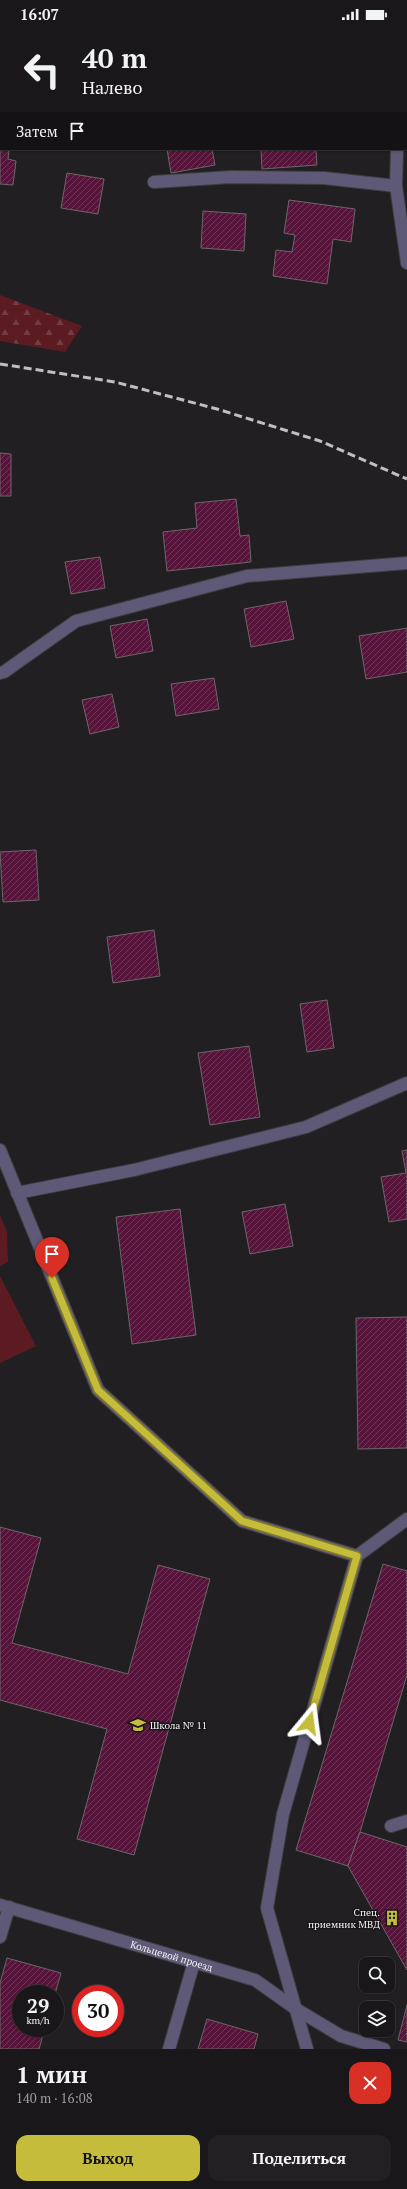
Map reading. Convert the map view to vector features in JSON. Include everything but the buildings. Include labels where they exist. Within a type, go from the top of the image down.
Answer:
[{"type":"street","points":[[397,150],[396,186],[407,263]]},
{"type":"street","points":[[154,182],[231,178],[324,178],[396,186]]},
{"type":"street","points":[[0,673],[4,672],[76,621],[247,576],[407,563]]},
{"type":"street","points":[[17,1193],[134,1170],[306,1127],[407,1083]]},
{"type":"street","points":[[0,1150],[98,1390],[242,1521],[357,1556]]},
{"type":"street","points":[[308,2049],[268,1908],[283,1814],[357,1556],[407,1519]]},
{"type":"street","points":[[391,1826],[407,1821]]},
{"type":"street","points":[[0,1937],[4,1906]]},
{"type":"street","name":"Кольцевой проезд","points":[[4,1906],[255,1980],[296,2009],[341,2036],[384,2049]]},
{"type":"street","points":[[170,2049],[194,1962]]},
{"type":"green space","points":[[0,295],[82,326],[65,352],[0,341]]},
{"type":"green space","points":[[0,1215],[7,1232],[8,1262],[0,1266]]},
{"type":"green space","points":[[0,1276],[36,1346],[0,1363]]},
{"type":"railway","points":[[0,364],[115,382],[217,409],[320,441],[407,479]]},
{"type":"place","name":"Школа № 11","points":[[138,1725]]},
{"type":"place","name":"Спец. приемник МВД","points":[[392,1918]]},
{"type":"route","points":[[52,1278],[98,1390],[242,1521],[357,1556],[309,1723]]}]
